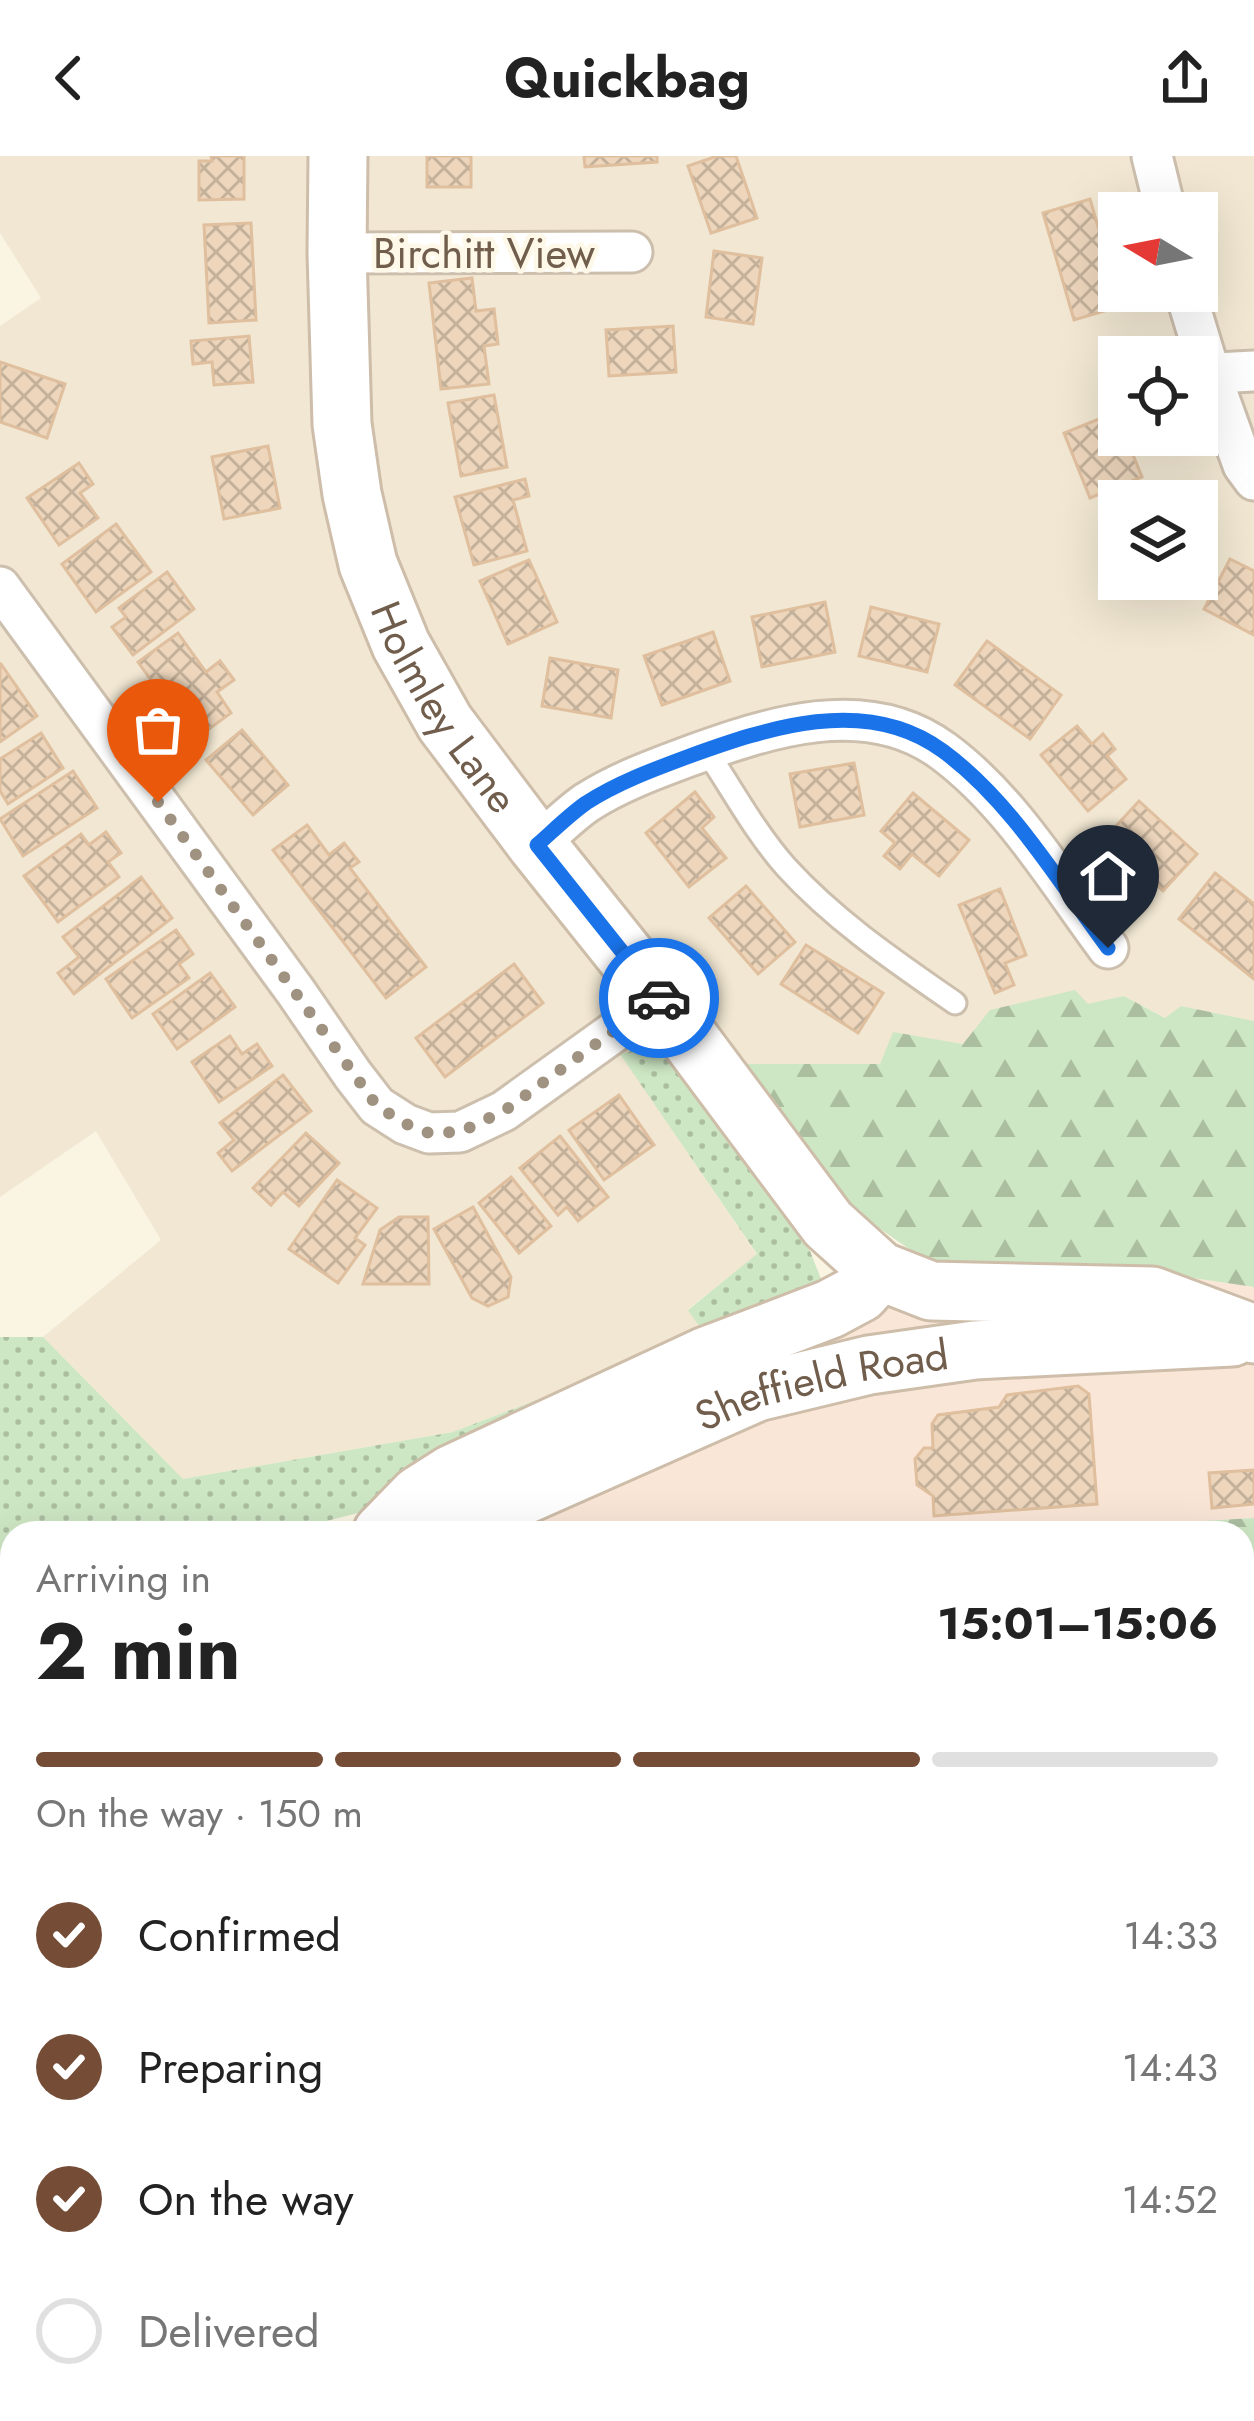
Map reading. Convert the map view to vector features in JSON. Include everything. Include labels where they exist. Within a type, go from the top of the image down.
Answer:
[{"type":"main road","name":"Holmley Lane","points":[[338,156],[342,424],[368,564],[401,644],[445,723],[828,1224],[880,1271],[931,1292],[1152,1296],[1254,1335]]},
{"type":"main road","points":[[394,1521],[419,1495],[452,1474],[704,1358],[830,1309],[860,1293],[880,1271]]},
{"type":"main road","name":"Sheffield Road","points":[[451,1521],[497,1507],[757,1391],[869,1365],[975,1350],[1254,1335]]},
{"type":"street","points":[[1152,156],[1161,192]]},
{"type":"street","name":"Birchitt View","points":[[337,254],[632,252]]},
{"type":"street","points":[[1218,372],[1254,371]]},
{"type":"street","points":[[1218,407],[1254,481]]},
{"type":"street","points":[[0,587],[377,1106],[429,1133],[460,1132],[504,1111],[660,999]]},
{"type":"street","points":[[537,845],[585,804],[620,784],[706,750],[808,721],[888,726],[920,736],[976,778],[1108,948]]},
{"type":"lane","points":[[706,750],[783,864],[812,894],[955,1004]]},
{"type":"shaded area","points":[[0,156],[1254,156],[1254,1021],[1181,1006],[1166,1018],[1124,996],[963,1044],[894,1033],[880,1064],[742,1064],[621,1054],[757,1255],[688,1309],[706,1336],[453,1432],[183,1479],[43,1337],[161,1240],[96,1131],[0,1197],[0,326],[41,298],[0,233]]},
{"type":"shaded area","points":[[1118,1267],[1254,1287],[1254,1518],[404,1521],[945,1274]]},
{"type":"green space","points":[[1075,990],[1088,1004],[1124,996],[1165,1018],[1181,1006],[1254,1021],[1254,1287],[1118,1267],[945,1274],[836,1198],[742,1064],[880,1064],[893,1032],[963,1044],[990,1010]]},
{"type":"green space","points":[[647,1047],[672,1058],[810,1251],[821,1279],[809,1296],[706,1336],[688,1310],[757,1254],[620,1054]]},
{"type":"green space","points":[[0,1337],[43,1337],[183,1479],[453,1432],[616,1370],[378,1508],[327,1521],[0,1521]]},
{"type":"building","points":[[211,156],[244,156],[244,199],[199,200],[199,161],[212,161]]},
{"type":"building","points":[[427,156],[471,156],[471,187],[427,187]]},
{"type":"building","points":[[584,156],[657,156],[657,162],[585,167]]},
{"type":"building","points":[[717,156],[736,156],[757,218],[711,233],[688,166]]},
{"type":"building","points":[[1090,199],[1098,227],[1101,312],[1074,320],[1043,213]]},
{"type":"building","points":[[251,223],[256,320],[209,323],[204,225]]},
{"type":"building","points":[[714,251],[762,258],[753,324],[706,317]]},
{"type":"building","points":[[472,278],[476,311],[494,309],[498,344],[484,346],[489,384],[441,389],[429,283]]},
{"type":"building","points":[[673,326],[676,372],[609,376],[606,330]]},
{"type":"building","points":[[249,336],[253,382],[214,385],[212,362],[193,364],[191,341]]},
{"type":"building","points":[[0,362],[65,384],[47,438],[0,422]]},
{"type":"building","points":[[494,395],[507,467],[461,476],[448,403]]},
{"type":"building","points":[[1098,419],[1098,456],[1134,456],[1142,477],[1098,480],[1098,495],[1090,498],[1064,433]]},
{"type":"building","points":[[268,446],[280,508],[224,519],[212,457]]},
{"type":"building","points":[[79,463],[93,484],[80,493],[98,518],[59,545],[27,498]]},
{"type":"building","points":[[525,479],[529,496],[513,500],[527,551],[474,565],[455,497]]},
{"type":"building","points":[[116,524],[151,572],[96,612],[62,564]]},
{"type":"building","points":[[1230,559],[1254,571],[1254,635],[1204,609],[1209,600],[1218,600],[1218,582]]},
{"type":"building","points":[[529,560],[557,622],[508,644],[480,581]]},
{"type":"building","points":[[167,572],[194,609],[133,655],[112,627],[126,617],[119,608]]},
{"type":"building","points":[[825,602],[835,652],[762,667],[752,617]]},
{"type":"building","points":[[871,607],[939,624],[927,672],[859,656]]},
{"type":"building","points":[[713,632],[730,681],[662,705],[644,656]]},
{"type":"building","points":[[178,633],[206,672],[220,661],[234,680],[217,692],[231,713],[194,740],[138,662]]},
{"type":"building","points":[[987,641],[1061,695],[1030,739],[955,685]]},
{"type":"building","points":[[550,658],[618,670],[611,718],[542,706]]},
{"type":"building","points":[[0,665],[37,716],[0,742]]},
{"type":"building","points":[[1077,726],[1092,744],[1103,734],[1115,749],[1107,756],[1126,779],[1088,811],[1041,755]]},
{"type":"building","points":[[242,730],[288,785],[253,815],[206,760]]},
{"type":"building","points":[[41,733],[63,768],[8,804],[0,791],[0,759]]},
{"type":"building","points":[[854,763],[864,815],[800,827],[790,774]]},
{"type":"building","points":[[73,771],[97,808],[23,856],[0,819]]},
{"type":"building","points":[[695,792],[714,817],[702,828],[726,858],[689,887],[646,833]]},
{"type":"building","points":[[913,793],[969,840],[939,876],[912,854],[900,869],[884,856],[895,843],[881,831]]},
{"type":"building","points":[[1139,801],[1197,854],[1163,891],[1105,838]]},
{"type":"building","points":[[307,825],[329,855],[344,843],[359,862],[350,868],[426,967],[386,998],[273,850]]},
{"type":"building","points":[[106,832],[121,853],[108,862],[119,877],[58,922],[24,876],[81,834],[89,845]]},
{"type":"building","points":[[1215,873],[1254,904],[1254,979],[1179,919]]},
{"type":"building","points":[[141,877],[172,918],[74,994],[58,973],[79,957],[63,937]]},
{"type":"building","points":[[746,886],[795,942],[758,974],[709,918]]},
{"type":"building","points":[[1000,889],[1026,955],[1005,963],[1014,985],[995,993],[959,905]]},
{"type":"building","points":[[176,930],[193,954],[179,964],[189,978],[132,1018],[106,979]]},
{"type":"building","points":[[806,945],[883,993],[858,1033],[781,984]]},
{"type":"building","points":[[514,964],[543,1003],[445,1077],[416,1038]]},
{"type":"building","points":[[210,973],[235,1007],[177,1049],[153,1014]]},
{"type":"building","points":[[230,1036],[242,1054],[257,1044],[272,1066],[219,1102],[192,1062]]},
{"type":"building","points":[[283,1075],[311,1111],[232,1171],[218,1153],[234,1140],[220,1123]]},
{"type":"building","points":[[619,1095],[654,1145],[604,1180],[569,1130]]},
{"type":"building","points":[[306,1133],[339,1163],[299,1206],[283,1192],[271,1205],[253,1188]]},
{"type":"building","points":[[560,1136],[608,1197],[578,1221],[567,1207],[558,1215],[520,1168]]},
{"type":"building","points":[[511,1177],[551,1226],[519,1253],[479,1203]]},
{"type":"building","points":[[337,1180],[377,1208],[355,1238],[365,1245],[338,1283],[289,1249]]},
{"type":"building","points":[[473,1207],[511,1277],[508,1297],[488,1306],[472,1298],[434,1229]]},
{"type":"building","points":[[399,1217],[428,1217],[429,1284],[363,1284],[380,1230]]},
{"type":"building","points":[[1078,1386],[1089,1394],[1097,1504],[934,1516],[933,1496],[917,1485],[915,1459],[924,1448],[933,1448],[932,1424],[938,1415],[999,1407],[1007,1395]]},
{"type":"building","points":[[1254,1470],[1254,1504],[1212,1508],[1209,1473]]},
{"type":"way so far","points":[[158,802],[377,1106],[429,1133],[460,1132],[504,1111],[659,998]]},
{"type":"route","points":[[659,998],[537,845],[585,804],[620,784],[706,750],[808,721],[888,726],[941,749],[976,778],[1016,824],[1108,948]]}]
